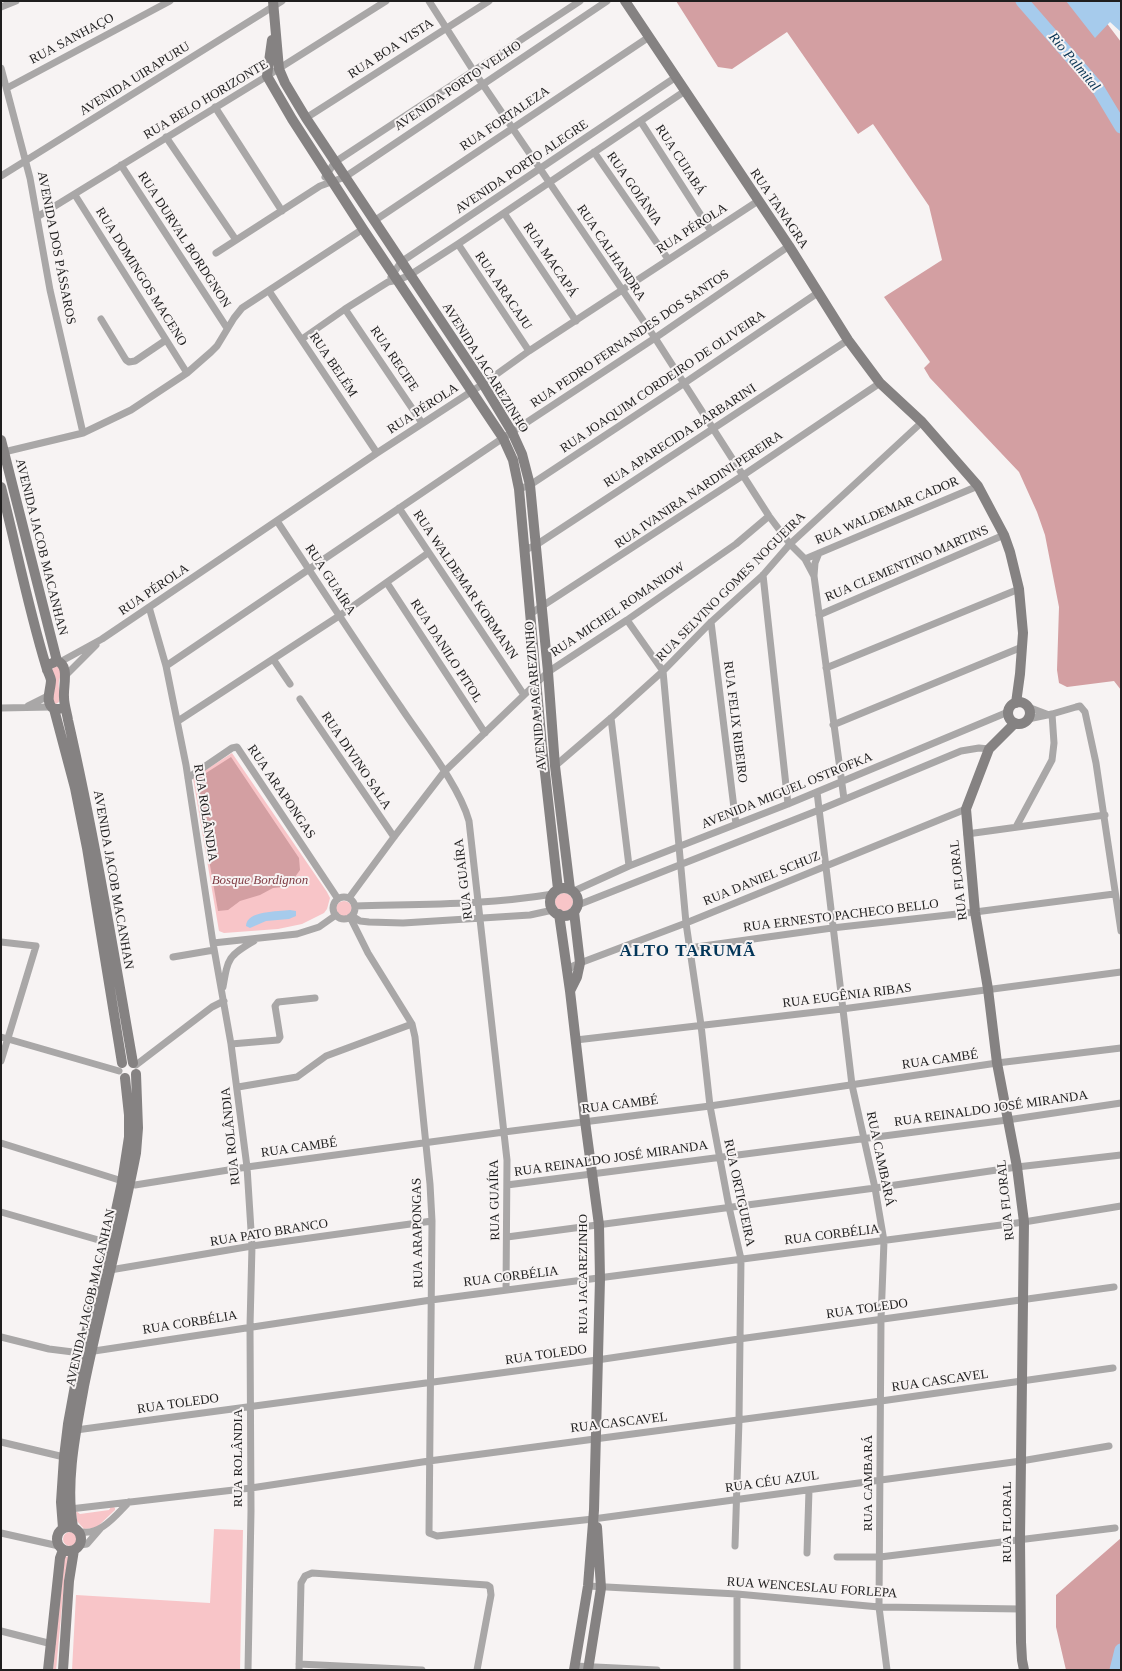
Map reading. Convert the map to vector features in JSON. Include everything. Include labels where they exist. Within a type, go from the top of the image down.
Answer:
[{"type":"street","points":[[1,7],[16,1]]},
{"type":"street","name":"RUA SANHAÇO","points":[[7,88],[170,1]]},
{"type":"street","name":"RUA BELO HORIZONTE","points":[[37,217],[279,69],[386,1]]},
{"type":"street","name":"RUA CALHANDRA","points":[[429,1],[549,183],[655,338],[742,476],[790,544],[805,559],[814,576]]},
{"type":"street","name":"RUA BOA VISTA","points":[[306,118],[489,1]]},
{"type":"street","name":"AVENIDA PORTO VELHO","points":[[216,253],[320,186],[330,177],[335,162],[580,1]]},
{"type":"street","name":"AVENIDA PORTO VELHO","points":[[330,177],[345,177],[607,1]]},
{"type":"street","name":"RUA TANAGRA","points":[[625,1],[789,246],[848,340],[880,383],[922,422]]},
{"type":"street","points":[[267,76],[275,21],[276,3]]},
{"type":"street","name":"AVENIDA UIRAPURU","points":[[1,176],[26,162],[276,3]]},
{"type":"street","points":[[275,21],[279,69]]},
{"type":"street","name":"RUA FORTALEZA","points":[[374,222],[513,127],[649,37]]},
{"type":"street","name":"AVENIDA DOS PÁSSAROS","points":[[1,68],[26,162],[50,290],[83,433]]},
{"type":"street","name":"AVENIDA JACAREZINHO","points":[[279,69],[285,83],[306,118],[483,384],[512,432],[522,454],[530,485],[548,672],[555,766],[572,890]]},
{"type":"street","name":"AVENIDA JACAREZINHO","points":[[267,76],[292,119],[393,278],[503,438],[513,460],[525,550],[556,891]]},
{"type":"street","name":"AVENIDA PORTO ALEGRE","points":[[393,278],[401,262],[676,77]]},
{"type":"street","name":"AVENIDA PORTO ALEGRE","points":[[302,339],[393,278],[410,275],[458,244],[685,91]]},
{"type":"street","points":[[215,108],[282,211]]},
{"type":"street","name":"RUA CUIABÁ","points":[[641,122],[711,231]]},
{"type":"street","points":[[166,138],[236,240]]},
{"type":"street","name":"RUA GOIÂNIA","points":[[594,152],[668,259]]},
{"type":"street","name":"RUA DURVAL BORDGNON","points":[[121,165],[228,328]]},
{"type":"street","name":"RUA DOMINGOS MACENO","points":[[75,194],[187,373]]},
{"type":"street","name":"RUA PÉROLA","points":[[59,661],[102,639],[377,453],[472,392],[529,351],[758,201]]},
{"type":"street","name":"RUA MACAPÁ","points":[[504,213],[576,321]]},
{"type":"street","points":[[4,452],[83,433],[131,410],[187,373],[211,352],[242,308],[363,229]]},
{"type":"street","name":"RUA ARACAJU","points":[[458,244],[529,351]]},
{"type":"street","name":"RUA PEDRO FERNANDES DOS SANTOS","points":[[166,666],[503,438],[655,338],[789,246]]},
{"type":"street","name":"RUA BELÉM","points":[[269,290],[377,453]]},
{"type":"street","name":"RUA JOAQUIM CORDEIRO DE OLIVEIRA","points":[[518,489],[530,485],[819,292]]},
{"type":"street","name":"RUA RECIFE","points":[[345,309],[422,423]]},
{"type":"street","points":[[102,319],[126,360],[129,362],[135,361],[166,340]]},
{"type":"street","name":"RUA APARECIDA BARBARINI","points":[[525,550],[536,545],[848,340]]},
{"type":"street","name":"RUA IVANIRA NARDINI PEREIRA","points":[[530,614],[742,476],[880,383]]},
{"type":"street","points":[[922,422],[978,486],[1004,535],[1010,552],[1019,589],[1022,620],[1020,674],[1023,705],[1030,713],[1028,720]]},
{"type":"street","name":"RUA SELVINO GOMES NOGUEIRA","points":[[555,766],[663,671],[711,622],[763,575],[790,544],[922,422]]},
{"type":"street","name":"AVENIDA JACOB MACANHAN","points":[[1,440],[59,661],[64,668],[64,703],[83,784],[96,850],[135,1068],[138,1128],[136,1152],[109,1243],[86,1352],[68,1424],[64,1457],[61,1514],[72,1529]]},
{"type":"street","name":"RUA WALDEMAR CADOR","points":[[805,559],[978,486]]},
{"type":"street","name":"AVENIDA JACOB MACANHAN","points":[[1,487],[34,627],[51,681],[48,696],[75,788],[87,848],[129,1115],[126,1183],[110,1270],[86,1352],[76,1430],[70,1509],[72,1529]]},
{"type":"street","name":"RUA WALDEMAR KORMANN","points":[[399,508],[524,695]]},
{"type":"street","name":"RUA MICHEL ROMANIOW","points":[[349,898],[444,772],[548,672],[627,620],[736,544],[769,516]]},
{"type":"street","name":"RUA GUAÍRA","points":[[277,521],[444,772],[468,815],[504,1132],[508,1185],[506,1290]]},
{"type":"street","name":"RUA CLEMENTINO MARTINS","points":[[819,615],[1004,535]]},
{"type":"street","points":[[178,721],[339,616],[388,583],[428,553]]},
{"type":"street","points":[[819,553],[815,563],[814,576],[840,782],[844,799]]},
{"type":"street","points":[[763,575],[788,804]]},
{"type":"street","name":"RUA DANILO PITOL","points":[[388,583],[485,733]]},
{"type":"street","points":[[826,668],[1019,589]]},
{"type":"street","name":"RUA ROLÂNDIA","points":[[149,607],[166,666],[178,721],[213,947],[232,1044],[248,1168],[252,1246],[250,1326],[251,1488],[248,1670]]},
{"type":"street","points":[[627,620],[663,671]]},
{"type":"street","name":"RUA FELIX RIBEIRO","points":[[711,622],[736,824]]},
{"type":"street","name":"RUA PÉROLA","points":[[65,676],[102,639]]},
{"type":"street","points":[[833,724],[1022,647]]},
{"type":"street","points":[[274,659],[290,684]]},
{"type":"street","points":[[47,670],[48,665],[59,661]]},
{"type":"street","name":"RUA ORTIGUEIRA","points":[[663,671],[689,948],[701,1025],[710,1106],[729,1207],[741,1259],[739,1420],[735,1546]]},
{"type":"street","points":[[27,706],[48,696]]},
{"type":"street","name":"RUA DIVINO SALA","points":[[300,699],[394,837]]},
{"type":"street","points":[[1,708],[27,706],[52,708],[62,707],[64,703]]},
{"type":"street","points":[[1050,715],[1023,705],[1011,706],[1011,717],[1022,724],[1028,720],[1050,715],[1076,706],[1080,706],[1085,712],[1105,815],[1114,894],[1121,930]]},
{"type":"street","points":[[1016,827],[1052,760],[1054,743],[1050,715]]},
{"type":"street","name":"AVENIDA MIGUEL OSTROFKA","points":[[572,890],[840,782],[1011,717]]},
{"type":"street","name":"RUA FLORAL","points":[[1011,717],[998,739],[989,749],[966,809],[975,912],[988,989],[997,1063],[1017,1167],[1024,1222],[1020,1540],[1022,1660],[1024,1670]]},
{"type":"street","points":[[611,718],[629,866]]},
{"type":"street","name":"RUA ARAPONGAS","points":[[188,778],[232,748],[237,747],[338,899]]},
{"type":"street","points":[[351,917],[360,921],[403,923],[480,919],[556,912],[567,916],[576,908],[961,751],[979,748],[989,749]]},
{"type":"street","name":"RUA CAMBARÁ","points":[[817,792],[832,928],[852,1085],[865,1138],[884,1241],[881,1319],[879,1607],[887,1670]]},
{"type":"street","name":"RUA DANIEL SCHUZ","points":[[567,971],[580,963],[686,923],[966,809]]},
{"type":"street","points":[[967,834],[1105,815]]},
{"type":"street","points":[[355,906],[430,905],[479,902],[556,891],[565,888],[572,890],[578,898],[576,908],[580,963],[577,977],[570,991]]},
{"type":"street","points":[[556,891],[550,902],[556,912]]},
{"type":"street","name":"RUA ERNESTO PACHECO BELLO","points":[[689,948],[832,928],[975,912],[1114,894]]},
{"type":"street","points":[[343,897],[349,898],[354,902],[355,912],[351,917],[344,919],[336,915],[334,906],[338,899],[343,897]]},
{"type":"street","name":"RUA JACAREZINHO","points":[[556,912],[570,991],[585,1122],[599,1224],[600,1278],[597,1360],[595,1516],[588,1586],[575,1668]]},
{"type":"street","points":[[173,958],[213,947],[304,932],[319,927],[336,915]]},
{"type":"street","name":"RUA ARAPONGAS","points":[[351,917],[368,953],[412,1024],[415,1037],[430,1184],[432,1221],[429,1533],[437,1536]]},
{"type":"street","points":[[222,991],[226,968],[233,955],[236,951],[258,939]]},
{"type":"street","points":[[1,942],[36,946],[4,1039],[1,1061]]},
{"type":"street","name":"RUA EUGÊNIA RIBAS","points":[[576,1040],[842,1009],[1121,972]]},
{"type":"street","points":[[232,1044],[278,1040],[280,1037],[274,1006],[278,1002],[315,998]]},
{"type":"street","points":[[4,1039],[122,1071],[132,1078],[135,1068],[212,1007],[224,1001]]},
{"type":"street","points":[[238,1087],[297,1077],[326,1056],[412,1024]]},
{"type":"street","name":"RUA CAMBÉ","points":[[126,1183],[135,1185],[504,1132],[710,1106],[997,1063],[1121,1048]]},
{"type":"street","points":[[122,1071],[127,1061],[135,1068]]},
{"type":"street","name":"RUA REINALDO JOSÉ MIRANDA","points":[[508,1185],[1008,1120],[1121,1103]]},
{"type":"street","points":[[1,1143],[126,1183]]},
{"type":"street","points":[[507,1237],[875,1188],[1017,1167],[1121,1155]]},
{"type":"street","name":"RUA CORBÉLIA","points":[[1,1337],[49,1349],[86,1352],[250,1326],[431,1300],[1024,1222],[1121,1206]]},
{"type":"street","points":[[1,1212],[109,1243]]},
{"type":"street","name":"RUA PATO BRANCO","points":[[110,1270],[252,1246],[432,1221]]},
{"type":"street","name":"RUA TOLEDO","points":[[76,1430],[597,1360],[881,1319],[1114,1288]]},
{"type":"street","name":"RUA CASCAVEL","points":[[70,1509],[251,1488],[429,1461],[881,1401],[1113,1368]]},
{"type":"street","points":[[1,1442],[64,1457]]},
{"type":"street","name":"RUA CÉU AZUL","points":[[437,1536],[809,1490],[880,1479],[1021,1461],[1109,1446]]},
{"type":"street","points":[[807,1553],[809,1490]]},
{"type":"street","points":[[48,1670],[52,1644],[61,1548],[57,1537],[60,1531],[72,1529],[89,1532],[100,1529],[108,1524],[129,1502]]},
{"type":"street","name":"RUA JACAREZINHO","points":[[588,1668],[601,1588],[595,1516]]},
{"type":"street","points":[[837,1557],[880,1557],[1115,1528]]},
{"type":"street","points":[[63,1670],[69,1581],[77,1547],[82,1537],[72,1529]]},
{"type":"street","points":[[1,1533],[70,1551],[87,1544],[100,1529]]},
{"type":"street","points":[[422,1670],[299,1667],[301,1583],[305,1576],[312,1573],[487,1585],[490,1587],[491,1595],[477,1670]]},
{"type":"street","name":"RUA WENCESLAU FORLEPA","points":[[588,1586],[601,1588],[737,1594],[879,1607],[1021,1609]]},
{"type":"street","points":[[737,1594],[737,1670]]},
{"type":"street","points":[[1,1631],[52,1644]]},
{"type":"street","points":[[575,1668],[657,1670]]},
{"type":"green space","points":[[676,1],[1090,1],[1121,42],[1121,690],[1114,681],[1067,687],[1059,683],[1057,670],[1059,607],[1045,535],[1037,512],[1019,472],[930,378],[924,368],[930,362],[884,297],[942,260],[929,206],[873,124],[858,134],[787,32],[732,69],[718,67]]},
{"type":"green space","points":[[58,666],[62,673],[59,681],[60,698],[59,702],[56,704],[53,702],[52,670],[54,667]]},
{"type":"green space","name":"Bosque Bordignon","points":[[232,753],[330,898],[327,909],[324,913],[302,924],[278,929],[224,933],[219,931],[193,778]]},
{"type":"green space","name":"Bosque Bordignon","points":[[231,757],[299,858],[300,870],[295,877],[283,887],[273,888],[260,895],[240,901],[228,910],[218,911],[195,780]]},
{"type":"green space","points":[[564,893],[570,896],[573,902],[570,908],[564,911],[558,908],[555,902],[558,896]]},
{"type":"green space","points":[[344,901],[350,903],[352,909],[350,915],[344,917],[338,915],[336,909],[338,903]]},
{"type":"green space","points":[[112,1505],[115,1510],[96,1528],[84,1529],[77,1521],[76,1511],[80,1514],[109,1510]]},
{"type":"green space","points":[[214,1529],[243,1530],[240,1670],[72,1670],[76,1595],[210,1603]]},
{"type":"green space","points":[[67,1532],[73,1532],[77,1536],[77,1542],[73,1546],[67,1546],[63,1542],[63,1536]]},
{"type":"green space","points":[[1121,1538],[1121,1670],[1066,1670],[1056,1627],[1056,1595]]},
{"type":"green space","points":[[71,1556],[65,1574],[56,1670],[53,1670],[63,1557]]},
{"type":"water","points":[[1066,1],[1121,1],[1121,32],[1110,22],[1095,38]]},
{"type":"water","points":[[290,910],[296,911],[296,916],[289,919],[266,921],[250,928],[246,926],[248,921],[257,914]]},
{"type":"waterway","name":"Rio Palmital","points":[[1022,1],[1097,87],[1121,127]]},
{"type":"waterway","name":"Rio Palmital","points":[[1116,1670],[1121,1650]]},
{"type":"district","name":"ALTO TARUMÃ","points":[[688,952]]}]
